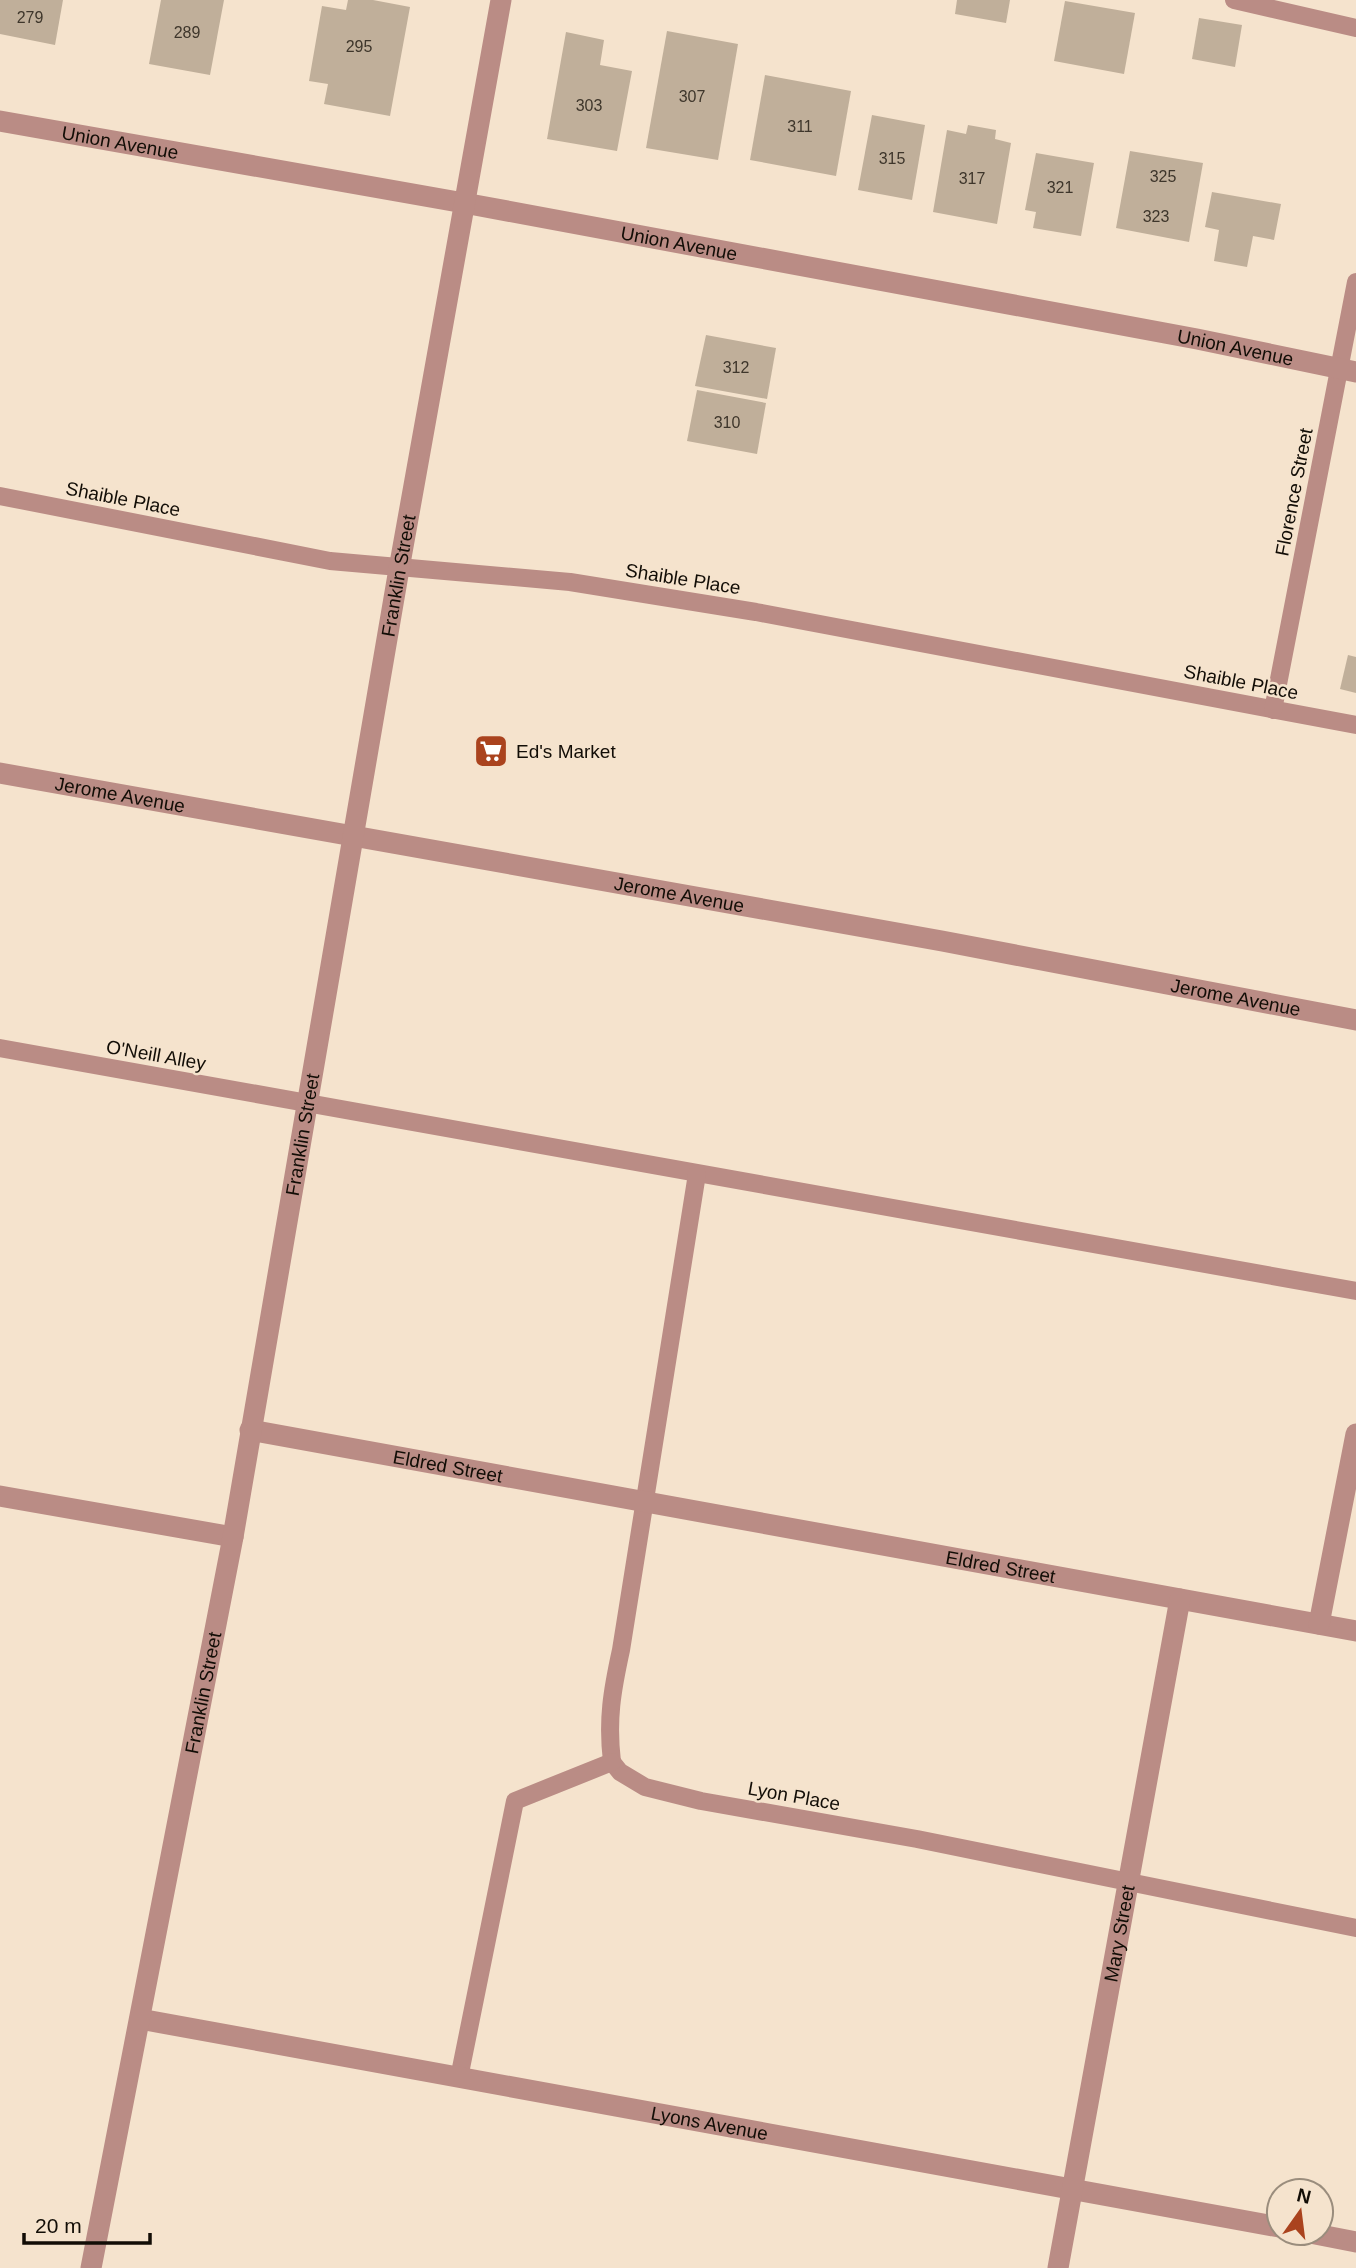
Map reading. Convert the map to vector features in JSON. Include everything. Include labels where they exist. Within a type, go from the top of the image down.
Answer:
[{"type":"street","name":"Franklin Street","points":[[91,2268],[233,1537],[352,837],[501,0]]},
{"type":"street","name":"Union Avenue","points":[[0,121],[464,203],[1184,337],[1348,371]]},
{"type":"street","name":"Jerome Avenue","points":[[0,773],[942,941],[1356,1020]]},
{"type":"street","name":"Eldred Street","points":[[250,1430],[1356,1631]]},
{"type":"street","points":[[1319,1624],[1356,1434]]},
{"type":"street","points":[[0,1496],[233,1537]]},
{"type":"street","name":"Mary Street","points":[[1059,2268],[1180,1599]]},
{"type":"street","name":"Lyons Avenue","points":[[140,2019],[1265,2224]]},
{"type":"street","points":[[1335,2238],[1356,2242]]},
{"type":"lane","points":[[1234,0],[1356,28]]},
{"type":"lane","name":"Florence Street","points":[[1273,710],[1348,371],[1356,282]]},
{"type":"lane","name":"Shaible Place","points":[[0,496],[330,561],[570,582],[756,612],[1356,725]]},
{"type":"lane","name":"O'Neill Alley","points":[[0,1048],[1356,1291]]},
{"type":"lane","points":[[459,2078],[515,1801],[612,1762],[609,1704],[646,1502],[697,1174]]},
{"type":"lane","name":"Lyon Place","points":[[612,1762],[620,1772],[645,1787],[701,1801],[917,1839],[1356,1928]]},
{"type":"building","points":[[0,0],[63,0],[55,45],[0,34]]},
{"type":"building","points":[[161,0],[224,0],[210,75],[149,64]]},
{"type":"building","points":[[348,0],[373,0],[410,7],[390,116],[324,104],[328,84],[309,81],[322,6],[346,10]]},
{"type":"building","points":[[957,0],[1010,0],[1006,23],[955,14]]},
{"type":"building","points":[[1065,1],[1135,13],[1124,74],[1054,61]]},
{"type":"building","points":[[1199,18],[1242,25],[1235,67],[1192,59]]},
{"type":"building","points":[[667,31],[738,44],[718,160],[646,148]]},
{"type":"building","points":[[566,32],[604,40],[600,65],[632,71],[617,151],[547,139]]},
{"type":"building","points":[[765,75],[851,91],[836,176],[750,160]]},
{"type":"building","points":[[872,115],[925,125],[912,200],[858,190]]},
{"type":"building","points":[[968,125],[996,130],[995,139],[1011,143],[997,224],[933,212],[947,130],[966,134]]},
{"type":"building","points":[[1130,151],[1203,163],[1189,242],[1116,228]]},
{"type":"building","points":[[1036,153],[1094,163],[1081,236],[1033,228],[1036,212],[1025,210]]},
{"type":"building","points":[[1212,192],[1281,204],[1274,240],[1253,236],[1247,267],[1214,261],[1219,230],[1205,227]]},
{"type":"building","points":[[706,335],[776,348],[767,399],[695,386]]},
{"type":"building","points":[[697,390],[766,403],[757,454],[687,441]]},
{"type":"building","points":[[1348,655],[1356,657],[1356,693],[1340,689]]},
{"type":"place","name":"Ed's Market","points":[[491,751]]}]
